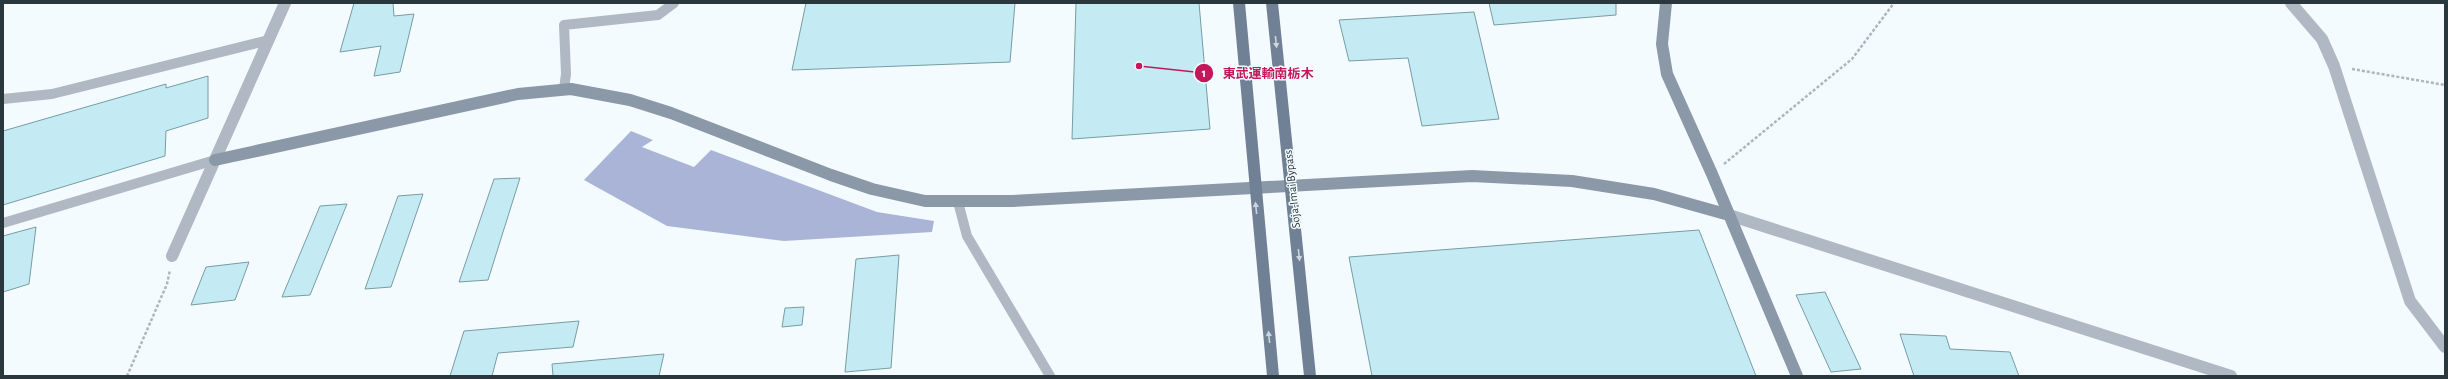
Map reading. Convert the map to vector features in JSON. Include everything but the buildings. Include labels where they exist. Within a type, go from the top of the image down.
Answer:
[{"type":"main road","points":[[1239,3],[1254,189],[1273,376]]},
{"type":"main road","name":"Soja-Imai Bypass","points":[[1272,3],[1292,187],[1310,376]]},
{"type":"street","points":[[172,256],[285,3]]},
{"type":"street","points":[[1666,3],[1662,44],[1667,74],[1712,174],[1797,376]]},
{"type":"street","points":[[2292,3],[2322,39],[2334,66],[2410,301],[2445,347]]},
{"type":"street","points":[[215,160],[499,100],[564,89],[586,90],[651,106],[875,190],[916,199],[958,202],[1254,189],[1472,176],[1572,180],[1654,194],[1729,215],[2231,376]]},
{"type":"lane","points":[[564,89],[566,74],[564,25],[658,15],[674,3]]},
{"type":"lane","points":[[3,99],[52,94],[269,40]]},
{"type":"lane","points":[[3,223],[187,167],[215,160]]},
{"type":"lane","points":[[958,202],[967,236],[1050,376]]},
{"type":"path","points":[[1712,174],[1852,59],[1894,3]]},
{"type":"path","points":[[2334,66],[2445,84]]},
{"type":"path","points":[[127,376],[167,284],[172,256]]},
{"type":"water","points":[[631,131],[653,140],[642,147],[694,167],[711,150],[877,212],[934,221],[932,232],[784,241],[667,226],[584,180]]},
{"type":"place","name":"東武運輸南栃木","points":[[1139,66]]}]
